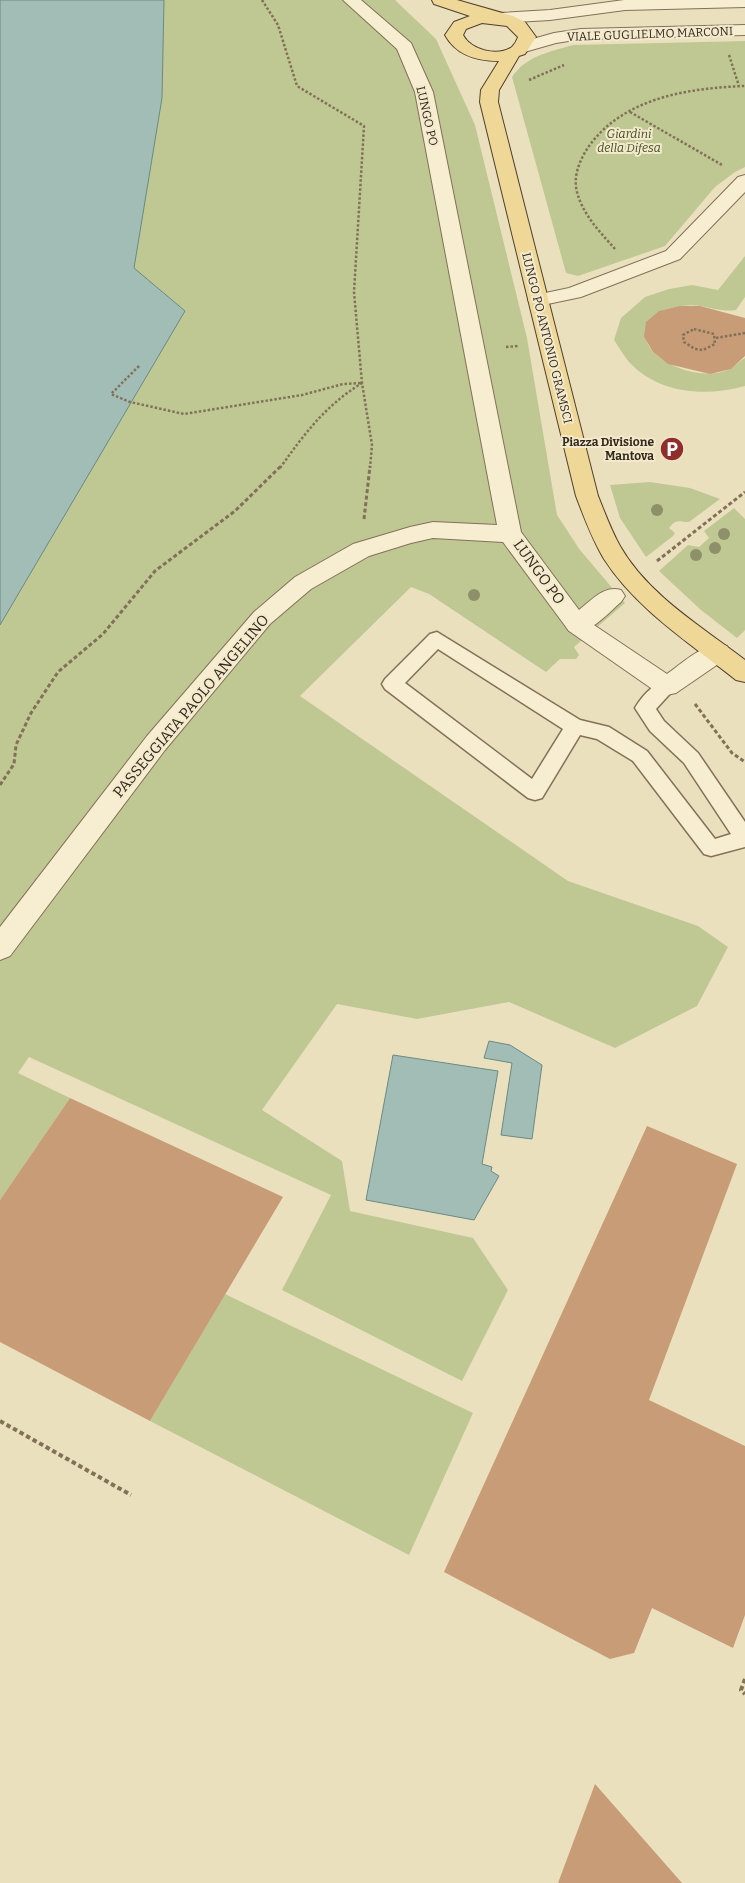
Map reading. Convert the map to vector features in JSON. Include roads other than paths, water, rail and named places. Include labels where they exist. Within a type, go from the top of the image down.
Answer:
[{"type":"main road","points":[[425,0],[456,30],[469,20],[495,18]]},
{"type":"main road","points":[[440,0],[519,25],[525,30],[527,36],[490,90]]},
{"type":"main road","name":"LUNGO PO ANTONIO GRAMSCI","points":[[456,30],[454,36],[456,42],[470,52],[490,90],[489,102],[494,126],[587,496],[612,553],[634,580],[658,604],[745,673]]},
{"type":"main road","points":[[470,52],[491,56],[517,50]]},
{"type":"street","name":"LUNGO PO","points":[[351,0],[405,47],[424,92],[439,169],[483,349],[510,534],[577,625],[672,683]]},
{"type":"street","name":"VIALE GUGLIELMO MARCONI","points":[[495,18],[550,16],[625,5],[745,2]]},
{"type":"street","name":"VIALE GUGLIELMO MARCONI","points":[[517,50],[554,38],[591,34],[745,30]]},
{"type":"street","points":[[439,169],[459,168]]},
{"type":"street","points":[[538,300],[574,293],[673,255],[745,181]]},
{"type":"street","name":"PASSEGGIATA PAOLO ANGELINO","points":[[0,948],[156,744],[262,618],[303,582],[361,550],[433,530],[510,534]]},
{"type":"street","points":[[577,625],[613,596]]},
{"type":"street","points":[[672,683],[718,652]]},
{"type":"lane","points":[[575,727],[535,792],[392,684],[436,639],[575,727],[602,732],[640,756],[711,848],[744,839],[691,758],[657,726],[645,708],[672,683]]},
{"type":"water","points":[[0,0],[164,0],[162,98],[134,268],[185,311],[0,625]]},
{"type":"water","points":[[489,1041],[510,1045],[542,1065],[532,1139],[501,1135],[512,1063],[484,1058]]},
{"type":"water","points":[[393,1055],[498,1071],[482,1164],[492,1167],[491,1171],[499,1176],[474,1220],[366,1200]]},
{"type":"place","name":"Piazza Divisione Mantova","points":[[672,449]]},
{"type":"park label","name":"Giardini della Difesa","points":[[629,141]]}]
